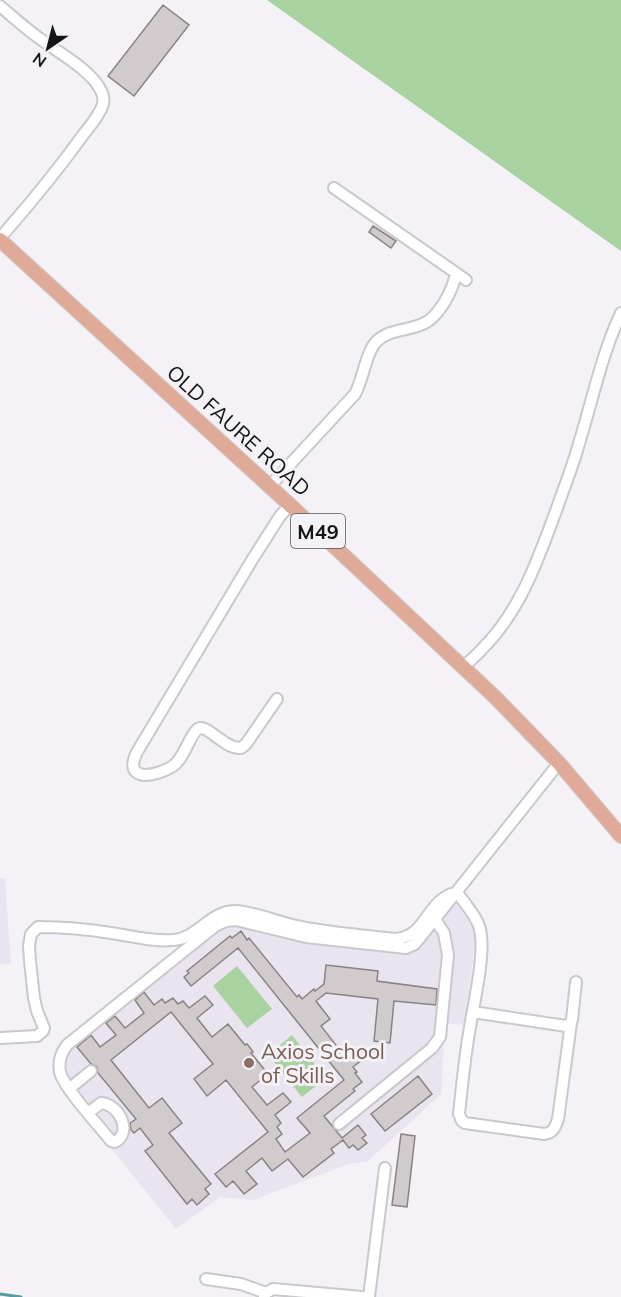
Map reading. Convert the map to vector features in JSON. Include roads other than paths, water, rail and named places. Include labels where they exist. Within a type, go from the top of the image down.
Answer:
[{"type":"main road","name":"OLD FAURE ROAD","points":[[0,239],[496,698],[559,764],[621,836]]},
{"type":"street","points":[[0,6],[37,37],[84,70],[101,90],[103,104],[79,141],[0,239]]},
{"type":"street","points":[[334,188],[466,280]]},
{"type":"street","points":[[269,487],[355,394],[360,386],[372,346],[377,340],[393,332],[427,323],[453,288],[456,273]]},
{"type":"street","points":[[463,667],[484,647],[522,594],[543,546],[571,469],[613,329],[621,313]]},
{"type":"street","points":[[277,699],[241,748],[231,747],[207,730],[200,728],[196,729],[183,756],[172,767],[156,774],[141,774],[132,767],[132,760],[240,580],[280,516],[290,505]]},
{"type":"street","points":[[88,1113],[61,1078],[59,1066],[61,1055],[67,1045],[220,923],[241,920],[306,937],[406,948],[415,944],[559,764]]},
{"type":"street","points":[[457,892],[475,917],[480,928],[481,943],[480,967],[465,1057],[460,1120],[465,1123],[544,1134],[556,1127],[576,982]]},
{"type":"street","points":[[0,1038],[37,1036],[43,1031],[42,1022],[36,1011],[29,946],[31,934],[38,927],[108,933],[161,941],[178,940],[220,914],[236,911],[318,930],[396,939],[412,935],[439,902],[457,892]]},
{"type":"street","points":[[339,1124],[432,1048],[440,1037],[448,955],[444,933],[435,919]]},
{"type":"street","points":[[472,1012],[566,1026],[571,1023]]},
{"type":"street","points":[[69,1089],[91,1071]]},
{"type":"street","points":[[369,1297],[385,1168]]},
{"type":"street","points":[[206,1279],[241,1284],[265,1295],[273,1289],[283,1289],[362,1297]]},
{"type":"waterway","points":[[0,1294],[21,1297]]},
{"type":"place","name":"Axios School of Skills","points":[[249,1063]]}]
